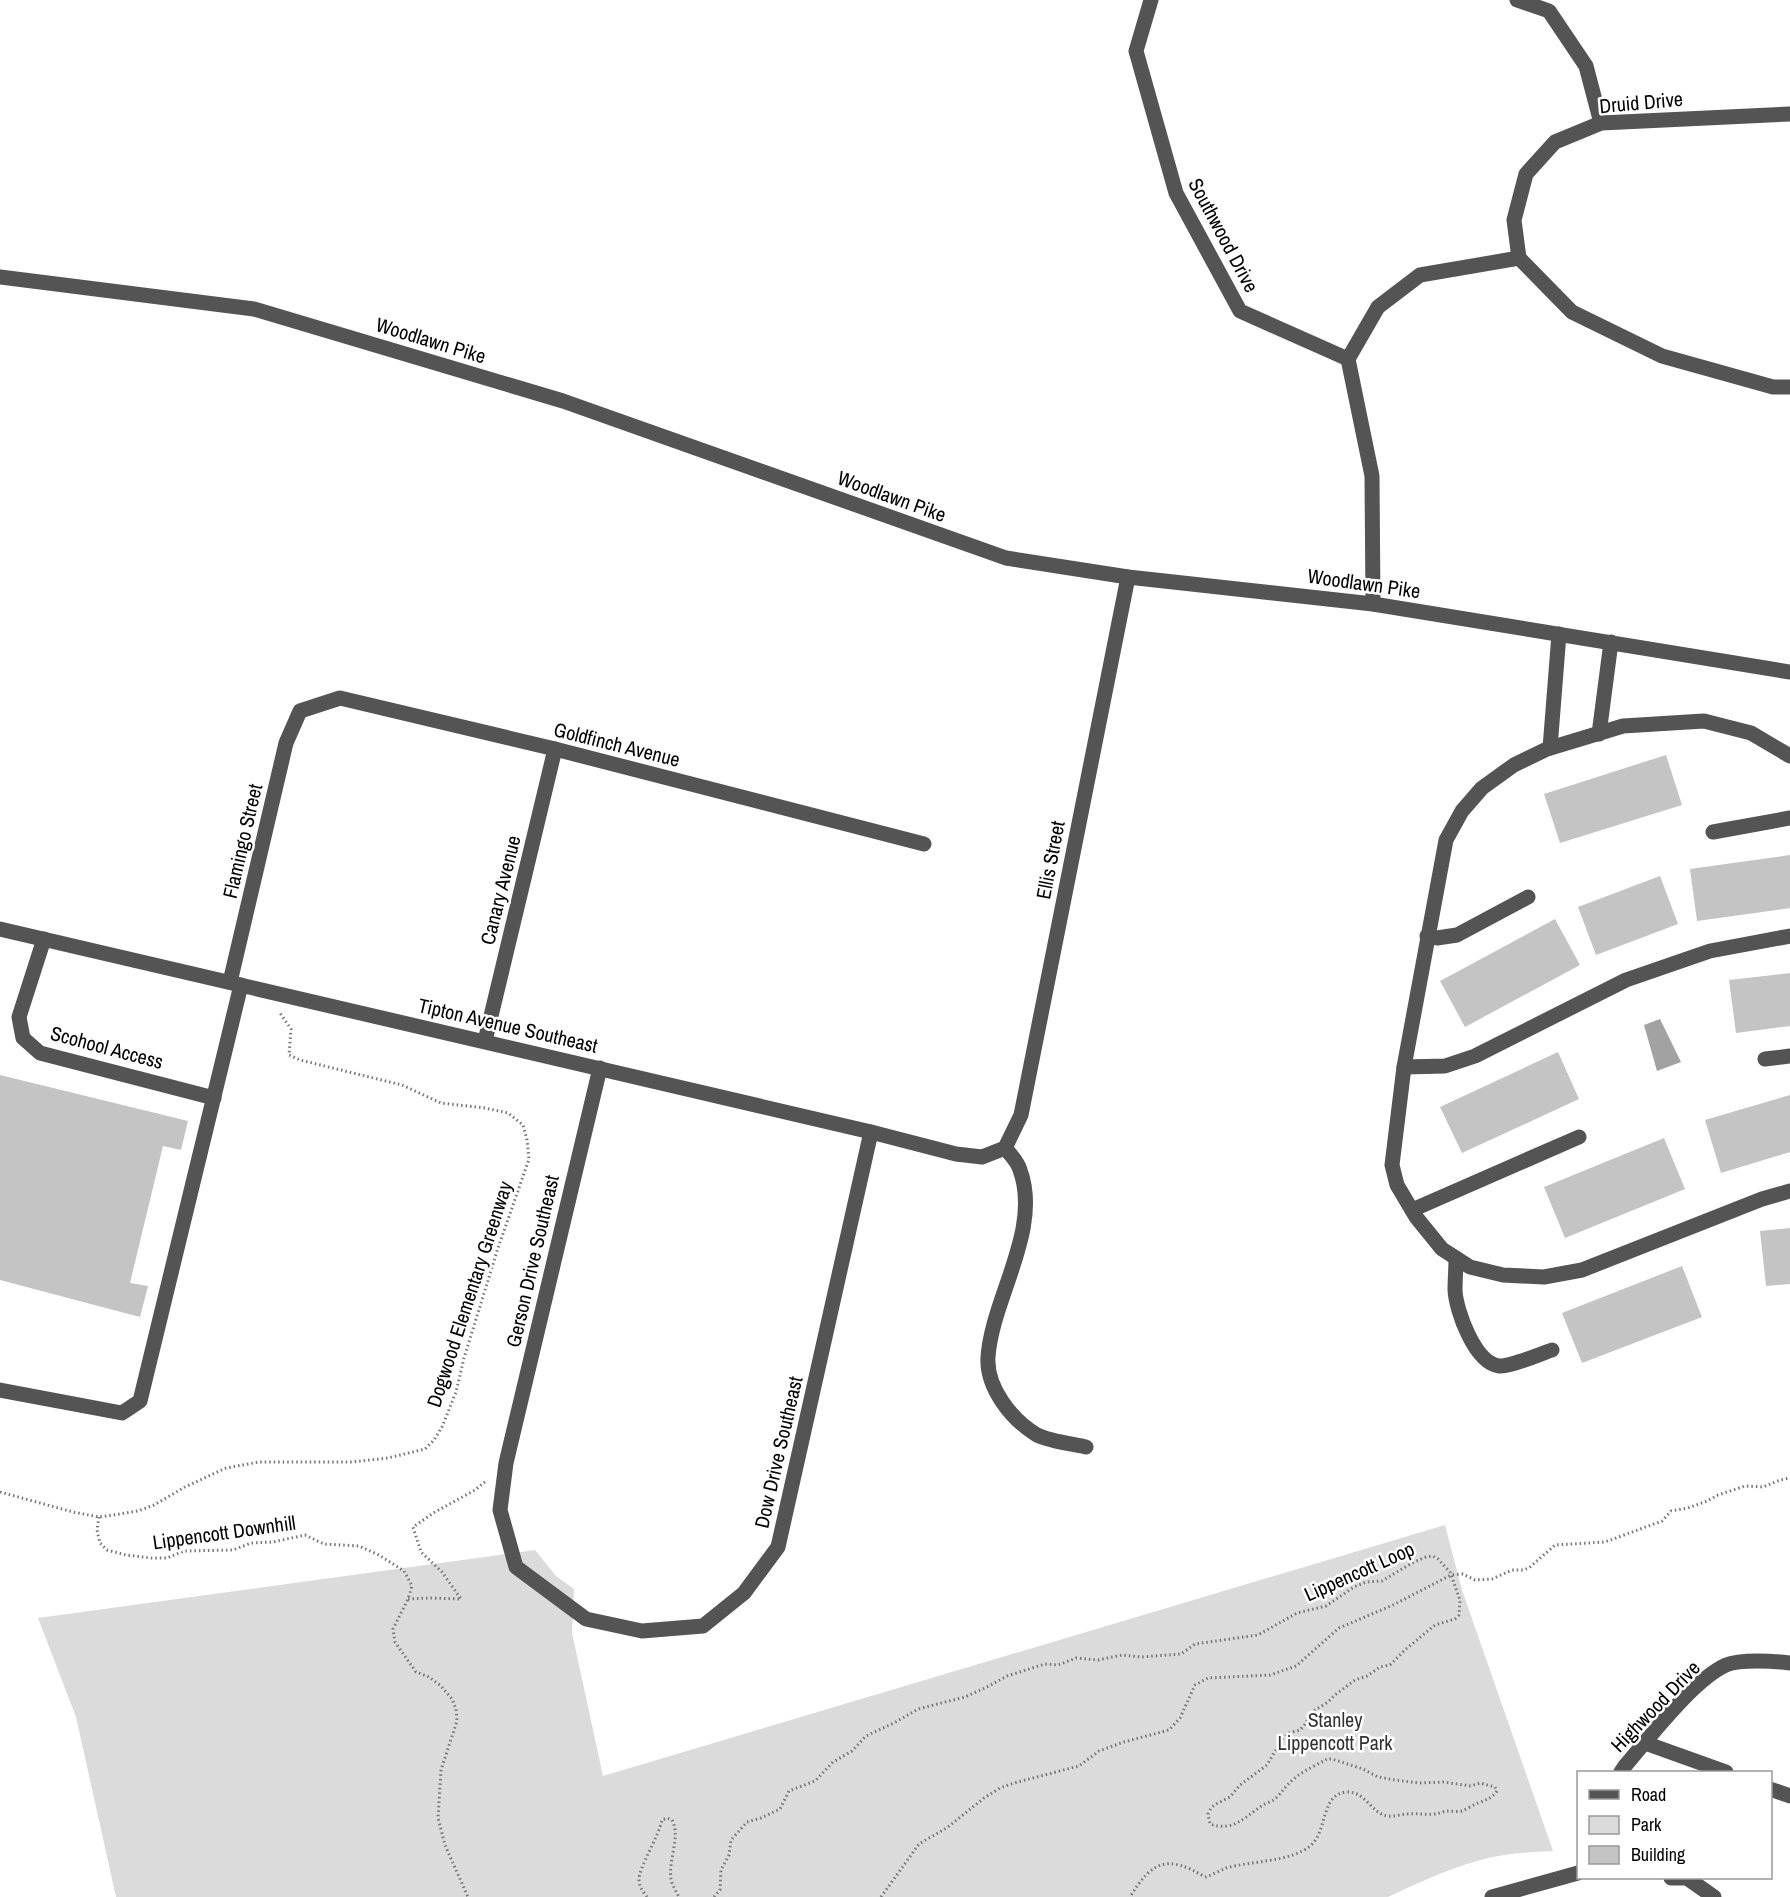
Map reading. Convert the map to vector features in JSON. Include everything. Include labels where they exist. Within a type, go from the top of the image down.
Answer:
[{"type":"street","name":"Southwood Drive","points":[[1151,0],[1136,51],[1139,62],[1176,193],[1235,302],[1240,311],[1348,359]]},
{"type":"street","points":[[1517,0],[1549,11],[1562,29],[1586,66],[1601,123]]},
{"type":"street","name":"Druid Drive","points":[[1519,258],[1514,220],[1526,174],[1555,142],[1601,123],[1790,114]]},
{"type":"street","points":[[1373,604],[1372,476],[1348,359],[1378,307],[1420,275],[1519,258],[1572,312],[1662,356],[1773,387],[1790,387]]},
{"type":"street","name":"Woodlawn Pike","points":[[0,277],[254,309],[563,401],[1006,558],[1128,577],[1373,604],[1790,672]]},
{"type":"street","name":"Ellis Street","points":[[1005,1148],[1021,1115],[1128,577]]},
{"type":"street","points":[[1550,748],[1559,634]]},
{"type":"street","points":[[1599,734],[1611,642]]},
{"type":"street","name":"Goldfinch Avenue","points":[[300,711],[340,698],[555,749],[924,844]]},
{"type":"street","name":"Flamingo Street","points":[[0,1390],[122,1413],[140,1401],[214,1098],[286,743],[300,711]]},
{"type":"street","points":[[1790,756],[1751,733],[1704,721],[1623,726],[1550,748],[1514,765],[1482,788],[1462,811],[1446,840],[1404,1067],[1392,1165],[1397,1185],[1412,1210],[1442,1249],[1470,1267],[1503,1275],[1544,1277],[1582,1270],[1762,1199],[1790,1191]]},
{"type":"street","name":"Canary Avenue","points":[[485,1041],[555,749]]},
{"type":"street","points":[[1713,832],[1790,818]]},
{"type":"street","points":[[1427,936],[1437,938],[1457,935],[1528,897]]},
{"type":"street","name":"Tipton Avenue Southeast","points":[[0,929],[871,1131],[956,1154],[982,1157],[1005,1148]]},
{"type":"street","points":[[1404,1067],[1445,1066],[1475,1056],[1626,980],[1710,951],[1790,936]]},
{"type":"street","name":"Scohool Access","points":[[44,939],[19,1017],[23,1038],[40,1053],[214,1098]]},
{"type":"street","points":[[1765,1059],[1790,1056]]},
{"type":"street","name":"Gerson Drive Southeast","points":[[506,1463],[600,1068]]},
{"type":"street","name":"Dow Drive Southeast","points":[[506,1463],[500,1510],[516,1567],[586,1619],[642,1631],[703,1626],[744,1593],[778,1547],[871,1131]]},
{"type":"street","points":[[1412,1210],[1579,1137]]},
{"type":"street","points":[[1005,1148],[1020,1168],[1025,1189],[1024,1229],[991,1339],[987,1360],[994,1388],[1010,1414],[1039,1436],[1086,1447]]},
{"type":"street","points":[[1456,1258],[1455,1292],[1459,1313],[1483,1358],[1492,1365],[1502,1366],[1552,1350]]},
{"type":"street","name":"Highwood Drive","points":[[1623,1771],[1645,1743],[1705,1678],[1727,1665],[1772,1660],[1790,1664]]},
{"type":"street","points":[[1645,1743],[1721,1771]]},
{"type":"street","points":[[1772,1790],[1790,1796]]},
{"type":"street","points":[[1492,1897],[1577,1873]]},
{"type":"street","points":[[1688,1879],[1714,1897]]},
{"type":"path","name":"Dogwood Elementary Greenway","points":[[0,1492],[73,1512],[99,1516],[129,1512],[146,1508],[226,1468],[259,1462],[352,1462],[388,1458],[425,1449],[442,1427],[456,1392],[464,1358],[498,1248],[529,1159],[523,1125],[508,1113],[441,1103],[402,1085],[300,1060],[289,1055],[291,1029],[277,1009],[280,994]]},
{"type":"path","points":[[468,1897],[445,1845],[438,1818],[441,1770],[457,1722],[456,1709],[452,1699],[441,1686],[429,1677],[416,1672],[395,1642],[393,1629],[408,1599],[461,1599],[442,1572],[422,1552],[413,1527],[475,1490],[506,1463]]},
{"type":"path","points":[[881,1897],[919,1844],[948,1827],[984,1798],[1000,1788],[1079,1766],[1100,1751],[1116,1745],[1169,1730],[1180,1718],[1195,1685],[1208,1678],[1270,1676],[1296,1666],[1339,1628],[1393,1605],[1451,1575],[1463,1574],[1476,1580],[1492,1579],[1512,1570],[1529,1568],[1555,1545],[1605,1542],[1662,1521],[1671,1511],[1688,1508],[1745,1486],[1763,1487],[1790,1478]]},
{"type":"path","name":"Lippencott Downhill","points":[[99,1516],[97,1530],[100,1544],[107,1550],[151,1558],[167,1558],[184,1551],[233,1550],[251,1543],[273,1542],[305,1535],[324,1544],[359,1546],[379,1555],[404,1572],[412,1586],[408,1599]]},
{"type":"path","name":"Lippencott Loop","points":[[714,1897],[720,1890],[722,1870],[729,1855],[731,1840],[747,1822],[780,1809],[789,1791],[815,1781],[833,1762],[852,1750],[866,1736],[918,1709],[965,1697],[1007,1676],[1046,1664],[1058,1665],[1076,1658],[1098,1659],[1122,1655],[1141,1658],[1180,1654],[1195,1644],[1258,1635],[1297,1613],[1326,1606],[1354,1587],[1366,1582],[1382,1581],[1426,1557],[1433,1556],[1444,1563],[1451,1575]]},
{"type":"path","points":[[1130,1897],[1147,1873],[1159,1865],[1177,1864],[1205,1877],[1226,1868],[1268,1861],[1305,1850],[1312,1845],[1319,1834],[1328,1803],[1336,1795],[1347,1792],[1357,1794],[1368,1800],[1377,1812],[1389,1816],[1460,1811],[1488,1800],[1495,1794],[1497,1791],[1495,1787],[1480,1783],[1471,1786],[1395,1780],[1378,1777],[1363,1768],[1327,1759],[1298,1775],[1275,1799],[1238,1823],[1220,1826],[1210,1824],[1209,1821],[1208,1814],[1211,1808],[1230,1797],[1240,1785],[1267,1765],[1283,1738],[1289,1733],[1300,1730],[1312,1712],[1355,1680],[1367,1676],[1380,1667],[1390,1665],[1435,1625],[1455,1619],[1460,1611],[1460,1600],[1451,1575]]},
{"type":"path","points":[[647,1897],[638,1881],[639,1875],[658,1836],[662,1821],[667,1818],[672,1820],[676,1827],[670,1871],[671,1882],[679,1897]]},
{"type":"green space","name":"Stanley Lippencott Park","points":[[1445,1525],[1462,1590],[1553,1851],[1479,1860],[1439,1874],[1388,1897],[116,1897],[76,1717],[38,1618],[535,1550],[556,1576],[574,1589],[572,1633],[603,1776]]},
{"type":"shaded area","points":[[1660,1019],[1681,1062],[1657,1071],[1644,1025]]},
{"type":"building","points":[[1666,755],[1682,805],[1560,843],[1544,794]]},
{"type":"building","points":[[1790,855],[1790,908],[1697,921],[1690,869]]},
{"type":"building","points":[[1660,876],[1678,924],[1596,955],[1578,907]]},
{"type":"building","points":[[1555,919],[1580,965],[1465,1027],[1440,981]]},
{"type":"building","points":[[1790,973],[1790,1026],[1736,1033],[1729,980]]},
{"type":"building","points":[[1558,1052],[1579,1099],[1462,1153],[1440,1107]]},
{"type":"building","points":[[0,1075],[188,1121],[181,1150],[163,1146],[130,1283],[148,1286],[140,1317],[0,1280]]},
{"type":"building","points":[[1790,1095],[1790,1152],[1721,1173],[1705,1120]]},
{"type":"building","points":[[1664,1138],[1685,1189],[1565,1238],[1544,1187]]},
{"type":"building","points":[[1790,1228],[1790,1284],[1766,1286],[1760,1231]]},
{"type":"building","points":[[1682,1266],[1702,1317],[1582,1363],[1562,1313]]}]
